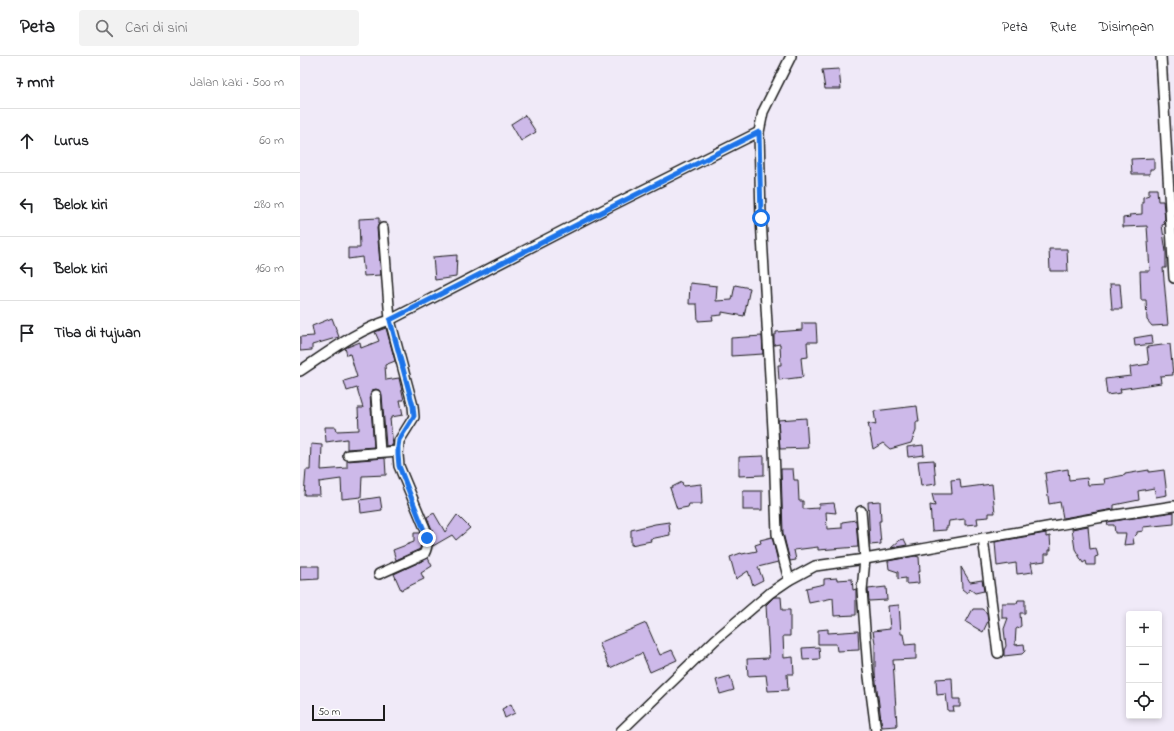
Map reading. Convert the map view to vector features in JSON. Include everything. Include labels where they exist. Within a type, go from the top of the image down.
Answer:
[{"type":"street","points":[[789,580],[777,534],[774,447],[761,218],[759,132],[764,112],[790,56]]},
{"type":"street","points":[[1161,56],[1174,278]]},
{"type":"street","points":[[300,371],[346,340],[378,324],[390,320],[759,132]]},
{"type":"street","points":[[379,574],[424,554],[427,548],[426,533],[399,466],[399,440],[414,416],[390,320],[383,228]]},
{"type":"street","points":[[376,395],[380,452]]},
{"type":"street","points":[[348,455],[398,451]]},
{"type":"street","points":[[621,731],[715,640],[770,593],[789,580],[815,566],[865,560],[1174,506]]},
{"type":"street","points":[[861,511],[865,560],[862,596],[868,668],[876,731]]},
{"type":"street","points":[[984,538],[998,653]]},
{"type":"building","points":[[839,69],[841,89],[825,89],[822,70]]},
{"type":"building","points":[[525,115],[536,132],[521,141],[511,124]]},
{"type":"building","points":[[1154,158],[1154,169],[1150,169],[1150,174],[1132,174],[1131,159]]},
{"type":"building","points":[[1149,189],[1157,189],[1158,201],[1163,201],[1165,219],[1163,221],[1165,224],[1162,225],[1166,252],[1166,268],[1163,268],[1168,325],[1152,326],[1147,320],[1146,300],[1141,300],[1140,271],[1150,271],[1147,226],[1123,227],[1123,218],[1130,217],[1129,215],[1142,214],[1143,197],[1149,195]]},
{"type":"building","points":[[379,218],[377,228],[381,275],[364,276],[362,257],[348,259],[348,248],[360,248],[359,219]]},
{"type":"building","points":[[1049,249],[1067,249],[1068,271],[1050,271]]},
{"type":"building","points":[[457,255],[456,277],[435,280],[433,257]]},
{"type":"building","points":[[690,283],[717,286],[716,301],[732,300],[735,285],[750,288],[744,316],[722,312],[722,315],[712,316],[713,320],[698,321],[697,304],[689,304]]},
{"type":"building","points":[[1110,284],[1120,284],[1122,309],[1112,309]]},
{"type":"building","points":[[332,318],[339,337],[312,345],[312,350],[300,351],[300,337],[314,336],[312,326]]},
{"type":"building","points":[[802,323],[816,323],[817,342],[807,342],[808,357],[801,358],[803,377],[779,380],[778,365],[781,365],[780,344],[774,345],[774,335],[776,335],[776,332],[802,330]]},
{"type":"building","points":[[386,328],[395,361],[385,365],[386,380],[399,378],[404,400],[400,400],[403,415],[391,417],[390,419],[393,445],[386,446],[382,395],[381,391],[376,389],[372,390],[370,395],[374,447],[347,449],[347,439],[326,442],[325,427],[336,427],[337,431],[359,430],[358,408],[363,408],[357,388],[347,391],[344,381],[357,377],[350,354],[347,355],[345,348],[360,342],[361,348],[379,341],[375,332]]},
{"type":"building","points":[[1152,335],[1153,344],[1135,346],[1134,338]]},
{"type":"building","points":[[762,336],[763,354],[731,356],[731,338]]},
{"type":"building","points":[[1170,344],[1173,375],[1160,376],[1161,383],[1120,389],[1121,393],[1107,395],[1105,379],[1131,376],[1130,367],[1149,364],[1147,347]]},
{"type":"building","points":[[917,406],[919,422],[916,422],[916,431],[911,443],[890,449],[883,443],[873,449],[868,423],[876,425],[874,411]]},
{"type":"building","points":[[806,418],[808,448],[780,449],[778,420]]},
{"type":"building","points":[[311,444],[322,445],[321,470],[347,468],[347,461],[385,458],[386,475],[362,476],[361,497],[342,499],[341,479],[319,482],[320,495],[304,495],[306,470],[310,470]]},
{"type":"building","points":[[923,445],[924,455],[908,457],[907,447]]},
{"type":"building","points":[[764,456],[764,475],[739,476],[739,457]]},
{"type":"building","points":[[934,460],[936,484],[921,486],[918,461]]},
{"type":"building","points":[[781,469],[793,469],[794,480],[798,480],[799,501],[803,501],[803,509],[819,508],[819,504],[834,503],[836,513],[826,512],[827,529],[842,528],[842,522],[856,520],[858,547],[818,550],[818,547],[794,550],[796,560],[790,561],[783,533]]},
{"type":"building","points":[[1068,469],[1069,480],[1087,478],[1088,485],[1105,484],[1104,479],[1125,474],[1149,470],[1149,472],[1164,470],[1167,495],[1156,497],[1154,488],[1138,491],[1139,500],[1114,505],[1114,509],[1063,518],[1060,502],[1049,504],[1045,473]]},
{"type":"building","points":[[960,479],[961,488],[992,484],[995,513],[989,513],[989,517],[977,518],[978,524],[965,525],[965,519],[949,521],[946,530],[932,531],[930,505],[935,506],[932,494],[952,494],[951,480]]},
{"type":"building","points":[[682,482],[683,486],[701,484],[702,504],[689,504],[688,507],[677,509],[670,488]]},
{"type":"building","points":[[743,491],[762,491],[762,510],[743,510]]},
{"type":"building","points":[[380,497],[382,510],[361,513],[360,500]]},
{"type":"building","points":[[880,501],[881,521],[879,521],[881,544],[870,545],[868,502]]},
{"type":"building","points":[[1174,512],[1174,524],[1143,527],[1143,531],[1137,532],[1133,538],[1134,544],[1124,545],[1126,533],[1115,533],[1114,525],[1108,525],[1107,522]]},
{"type":"building","points":[[434,513],[445,532],[457,515],[470,528],[456,540],[452,535],[433,546],[433,532],[427,517]]},
{"type":"building","points":[[669,522],[670,535],[631,545],[631,530]]},
{"type":"building","points":[[1088,526],[1090,549],[1096,548],[1098,556],[1095,557],[1095,565],[1087,565],[1086,561],[1083,563],[1075,549],[1072,529]]},
{"type":"building","points":[[414,533],[421,533],[420,549],[396,560],[393,550],[414,542]]},
{"type":"building","points":[[1046,533],[1046,537],[1050,536],[1051,550],[1049,550],[1049,554],[1045,554],[1045,561],[1031,563],[1033,572],[1017,574],[1016,563],[997,566],[995,542]]},
{"type":"building","points":[[772,537],[778,562],[758,567],[763,580],[753,585],[748,571],[736,579],[730,557],[741,553],[757,551],[755,545],[761,543],[760,540]]},
{"type":"building","points":[[904,539],[907,545],[891,548],[900,540]]},
{"type":"building","points":[[915,556],[919,557],[919,583],[906,584],[906,578],[898,579],[898,572],[889,569],[888,561]]},
{"type":"building","points":[[428,558],[432,566],[421,573],[424,579],[401,590],[394,574]]},
{"type":"building","points":[[300,566],[319,566],[319,579],[300,580]]},
{"type":"building","points":[[961,567],[970,582],[982,580],[984,591],[975,593],[970,589],[967,593],[962,589]]},
{"type":"building","points":[[837,578],[837,580],[852,579],[853,590],[856,589],[856,615],[834,616],[833,598],[809,603],[806,588],[824,584],[824,579]]},
{"type":"building","points":[[886,587],[887,600],[869,601],[868,589]]},
{"type":"building","points":[[774,597],[781,597],[782,610],[790,610],[790,636],[783,636],[784,658],[793,657],[794,674],[787,674],[788,690],[768,691],[766,675],[748,676],[747,659],[769,658],[766,605]]},
{"type":"building","points":[[1018,600],[1025,600],[1025,613],[1020,613],[1021,626],[1016,629],[1015,645],[1024,644],[1025,651],[1022,654],[1004,656],[1006,646],[1004,629],[1008,618],[1002,618],[1002,603],[1017,603]]},
{"type":"building","points":[[899,605],[901,634],[903,634],[905,645],[916,644],[916,659],[893,660],[897,726],[882,727],[875,674],[875,643],[873,631],[890,629],[888,606]]},
{"type":"building","points":[[973,609],[982,609],[987,613],[988,621],[983,632],[966,622]]},
{"type":"building","points":[[646,623],[660,655],[672,650],[677,660],[650,672],[642,653],[610,668],[599,643]]},
{"type":"building","points":[[828,629],[828,633],[858,631],[859,650],[837,651],[836,644],[818,644],[818,630]]},
{"type":"building","points":[[819,647],[820,659],[803,660],[802,648]]},
{"type":"building","points":[[730,676],[734,690],[720,694],[716,680]]},
{"type":"building","points":[[952,678],[953,699],[960,699],[960,707],[953,707],[954,711],[948,711],[946,694],[937,695],[936,679]]},
{"type":"building","points":[[511,704],[515,713],[505,718],[502,709]]},
{"type":"route","points":[[427,538],[399,466],[399,440],[414,416],[413,406],[390,320],[759,132],[761,218]]}]
